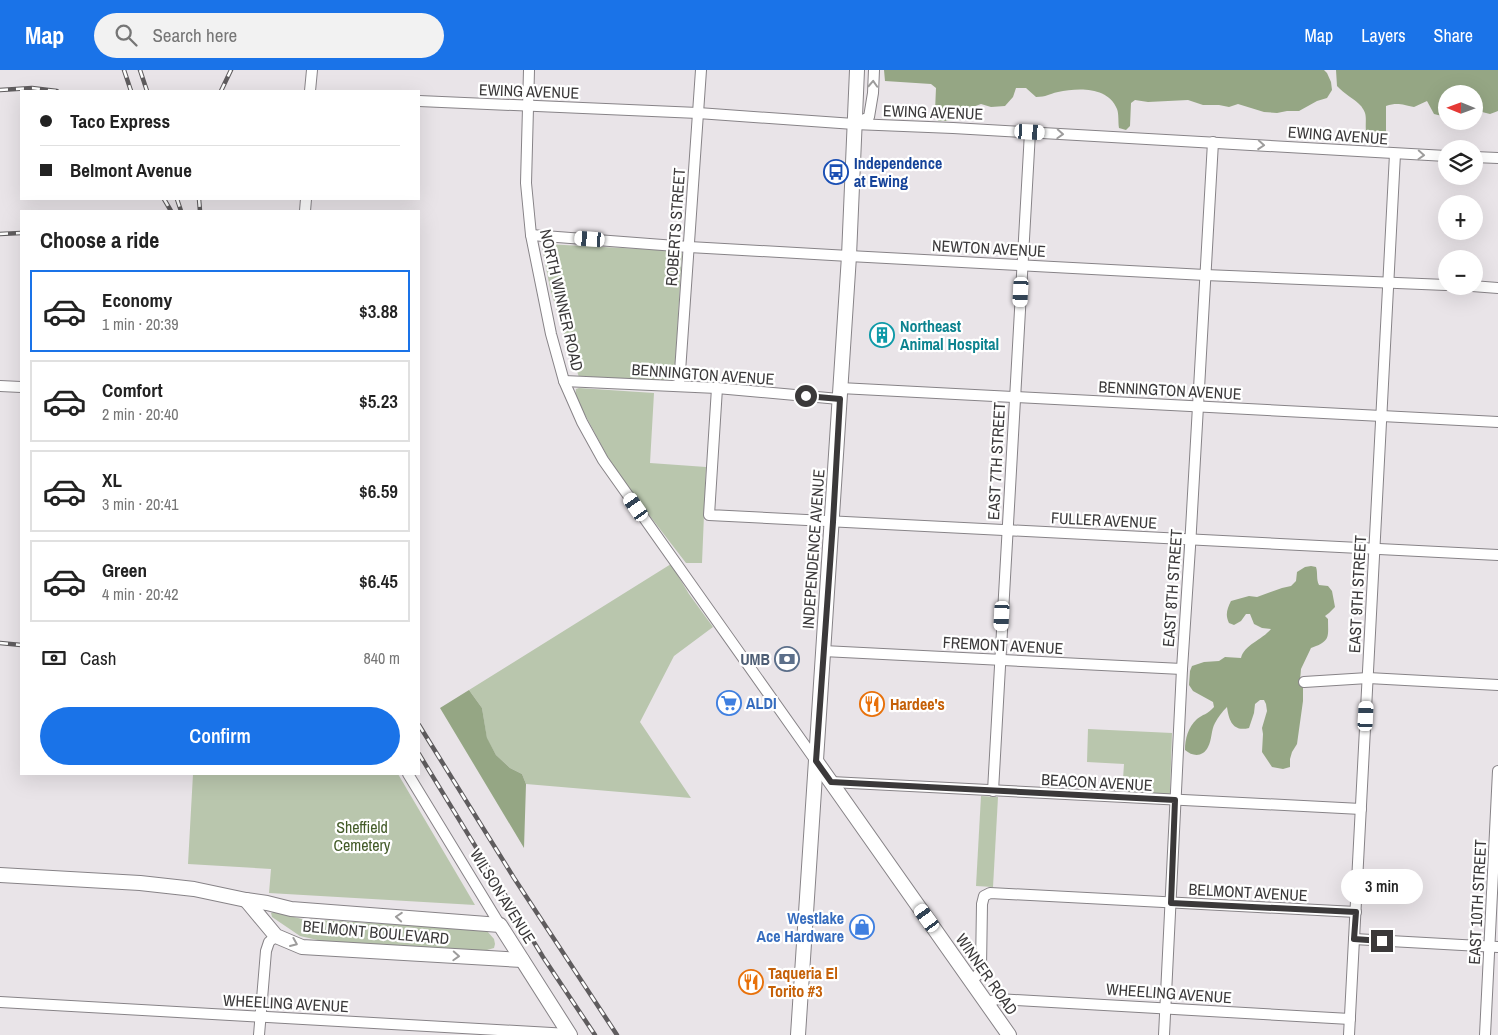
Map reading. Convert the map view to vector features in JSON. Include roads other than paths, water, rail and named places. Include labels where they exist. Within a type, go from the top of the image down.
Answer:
[{"type":"main road","name":"INDEPENDENCE AVENUE","points":[[798,1035],[849,256],[856,70]]},
{"type":"main road","name":"WINNER ROAD","points":[[816,761],[972,981],[1008,1035]]},
{"type":"main road","name":"BELMONT BOULEVARD","points":[[0,875],[140,883],[194,889],[291,909],[500,925]]},
{"type":"main road","name":"BELMONT BOULEVARD","points":[[246,900],[276,936],[302,947],[522,960]]},
{"type":"main road","name":"WILSON AVENUE","points":[[500,925],[570,1035]]},
{"type":"street","points":[[310,90],[312,70]]},
{"type":"street","name":"NORTH WINNER ROAD","points":[[529,70],[526,184],[531,234],[551,334],[564,381],[582,422],[604,460],[816,761]]},
{"type":"street","name":"ROBERTS STREET","points":[[679,386],[701,70]]},
{"type":"street","points":[[854,124],[869,116],[874,70]]},
{"type":"street","name":"EWING AVENUE","points":[[420,101],[698,113],[854,124],[1030,132],[1438,156]]},
{"type":"street","name":"EAST 7TH STREET","points":[[993,792],[1030,132]]},
{"type":"street","name":"EAST 8TH STREET","points":[[1164,1035],[1182,669],[1213,142]]},
{"type":"street","name":"EAST 9TH STREET","points":[[1350,1035],[1395,154]]},
{"type":"street","points":[[1483,157],[1498,158]]},
{"type":"street","name":"NEWTON AVENUE","points":[[531,234],[689,247],[849,256],[1438,285]]},
{"type":"street","points":[[1483,287],[1498,288]]},
{"type":"street","name":"BENNINGTON AVENUE","points":[[564,381],[840,394],[1015,397],[1498,422]]},
{"type":"street","points":[[0,386],[20,387]]},
{"type":"street","name":"FULLER AVENUE","points":[[717,388],[709,515],[1498,555]]},
{"type":"street","name":"FREMONT AVENUE","points":[[823,651],[1182,669]]},
{"type":"street","points":[[1304,682],[1368,678],[1498,685]]},
{"type":"street","name":"EAST 10TH STREET","points":[[1485,1035],[1494,947],[1498,771]]},
{"type":"street","name":"WILSON AVENUE","points":[[409,775],[500,925]]},
{"type":"street","name":"BEACON AVENUE","points":[[831,782],[1361,810]]},
{"type":"street","points":[[0,875],[0,881]]},
{"type":"street","name":"BELMONT AVENUE","points":[[972,981],[981,967],[982,904],[984,896],[990,893],[1356,912]]},
{"type":"street","points":[[260,1035],[266,951],[270,942],[276,936]]},
{"type":"street","points":[[1354,939],[1494,947]]},
{"type":"street","name":"WHEELING AVENUE","points":[[985,1003],[998,999],[1350,1019]]},
{"type":"street","name":"WHEELING AVENUE","points":[[0,1002],[570,1035]]},
{"type":"railway","points":[[124,70],[131,90]]},
{"type":"railway","points":[[140,70],[147,90]]},
{"type":"railway","points":[[221,90],[231,70]]},
{"type":"railway","points":[[0,90],[32,88],[49,90]]},
{"type":"railway","points":[[165,200],[170,210]]},
{"type":"railway","points":[[177,200],[181,210]]},
{"type":"railway","points":[[199,200],[200,210]]},
{"type":"railway","points":[[0,234],[20,233]]},
{"type":"railway","points":[[0,643],[20,645]]},
{"type":"railway","points":[[420,727],[514,878],[617,1035]]},
{"type":"railway","points":[[420,756],[543,957],[595,1035]]},
{"type":"place","name":"Independence at Ewing","points":[[836,172]]},
{"type":"place","name":"Northeast Animal Hospital","points":[[882,335]]},
{"type":"place","name":"UMB","points":[[787,659]]},
{"type":"place","name":"ALDI","points":[[729,703]]},
{"type":"place","name":"Hardee's","points":[[872,704]]},
{"type":"place","name":"Westlake Ace Hardware","points":[[862,927]]},
{"type":"place","name":"Taqueria El Torito #3","points":[[751,982]]},
{"type":"park label","name":"Sheffield Cemetery","points":[[362,836]]}]
